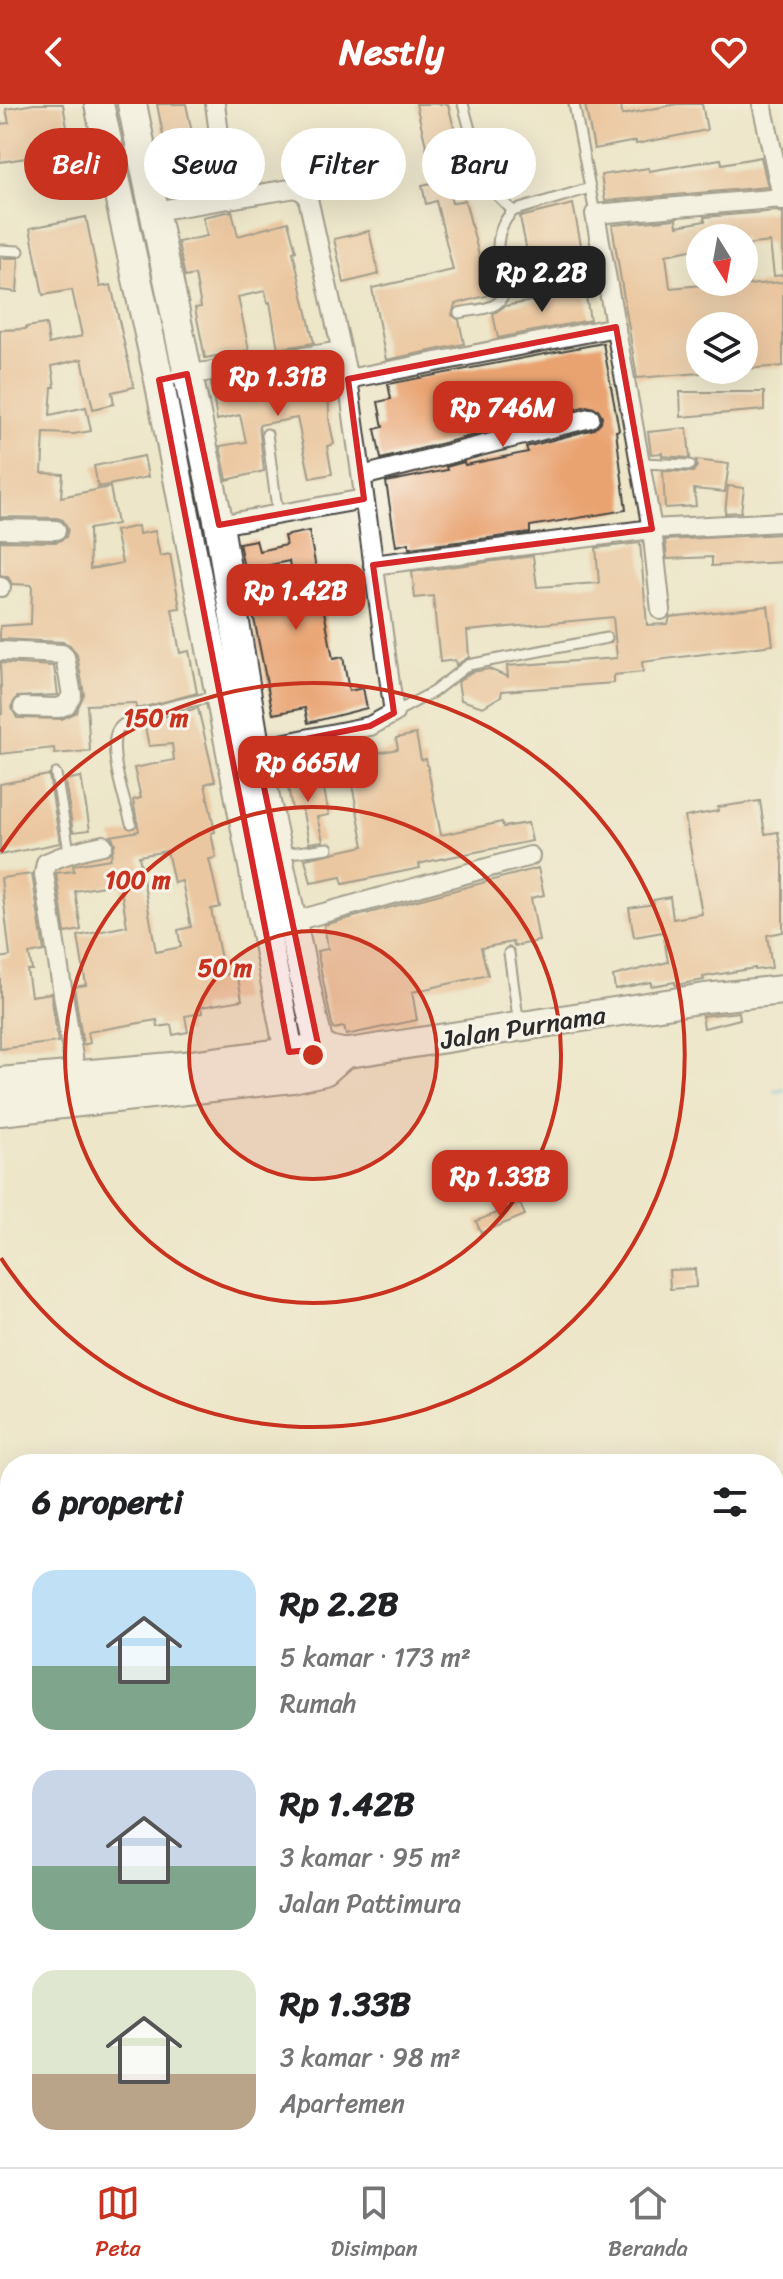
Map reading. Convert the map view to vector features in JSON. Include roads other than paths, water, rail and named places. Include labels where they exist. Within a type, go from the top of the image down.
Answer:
[{"type":"highway","points":[[0,1110],[328,1058]]},
{"type":"highway","points":[[0,1083],[183,1067],[290,1064]]},
{"type":"main road","points":[[99,104],[159,380],[290,1064]]},
{"type":"main road","points":[[132,104],[219,525],[256,749],[291,922],[328,1058]]},
{"type":"main road","name":"Jalan Purnama","points":[[705,998],[783,973]]},
{"type":"main road","name":"Jalan Purnama","points":[[328,1058],[705,998],[783,990]]},
{"type":"street","points":[[215,104],[218,128]]},
{"type":"street","points":[[661,610],[641,463],[595,214],[783,199],[777,144],[762,104]]},
{"type":"street","points":[[256,749],[370,726],[394,713],[348,379],[307,194],[296,188],[265,193]]},
{"type":"street","points":[[154,211],[222,200]]},
{"type":"street","points":[[348,379],[616,327]]},
{"type":"street","points":[[159,380],[342,351]]},
{"type":"street","points":[[362,476],[590,418]]},
{"type":"street","points":[[219,525],[364,499]]},
{"type":"street","points":[[373,565],[652,529],[783,522]]},
{"type":"street","points":[[0,529],[56,530]]},
{"type":"street","points":[[0,651],[50,651],[65,657],[72,695],[66,705],[58,708],[23,707]]},
{"type":"street","points":[[76,1076],[44,874],[46,863],[69,851],[103,845]]},
{"type":"street","points":[[291,922],[530,856]]},
{"type":"lane","points":[[463,104],[483,177],[513,211]]},
{"type":"lane","points":[[574,104],[595,214]]},
{"type":"lane","points":[[459,313],[495,307],[502,300],[504,293],[497,242],[505,218],[513,211],[590,188]]},
{"type":"lane","points":[[0,250],[19,251]]},
{"type":"lane","points":[[267,434],[278,516]]},
{"type":"lane","points":[[641,463],[690,465]]},
{"type":"lane","points":[[394,713],[433,692],[468,665],[607,638]]},
{"type":"lane","points":[[131,823],[114,746],[117,730],[123,724],[168,707],[219,695]]},
{"type":"lane","points":[[56,774],[69,851]]},
{"type":"lane","points":[[278,854],[328,848]]},
{"type":"lane","points":[[509,953],[520,1028]]},
{"type":"waterway","points":[[776,1091],[783,1090]]}]
